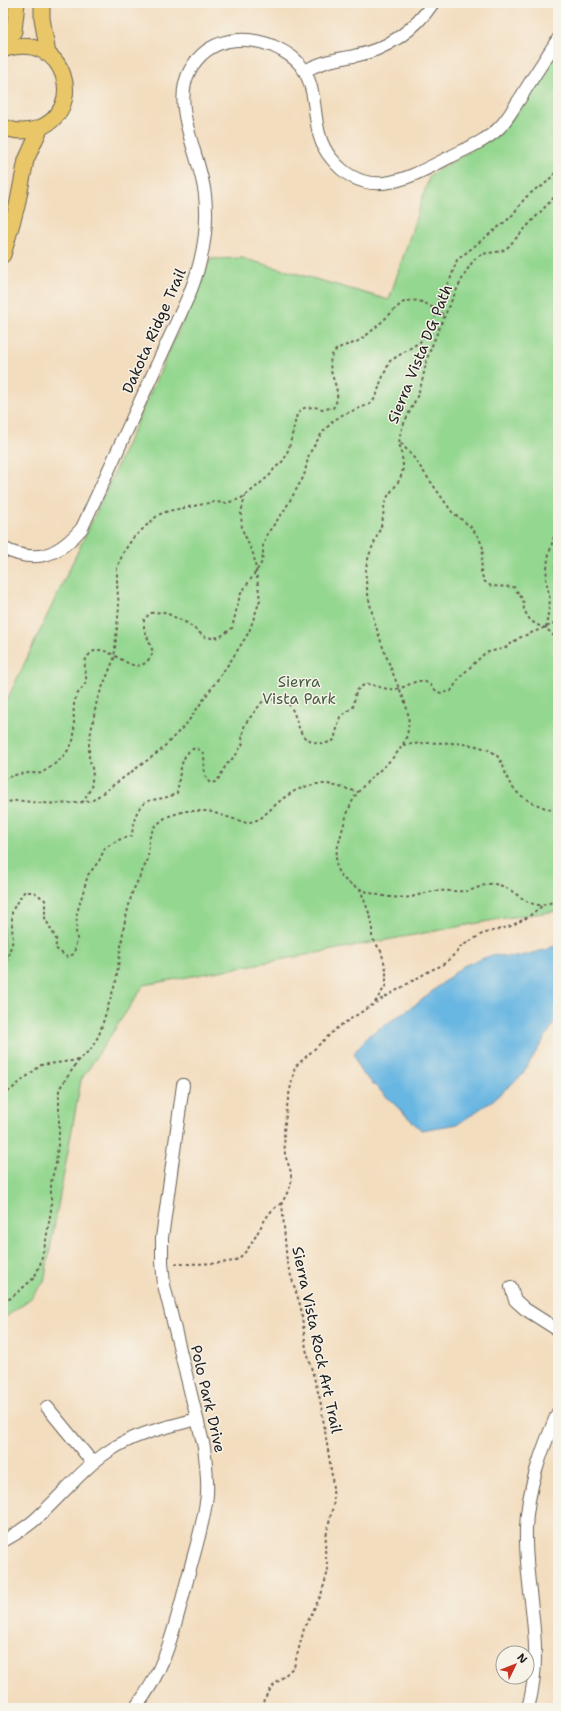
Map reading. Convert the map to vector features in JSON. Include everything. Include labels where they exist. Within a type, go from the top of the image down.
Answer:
[{"type":"main road","points":[[3,49],[14,32],[17,3]]},
{"type":"main road","points":[[42,3],[42,18],[48,54]]},
{"type":"main road","points":[[3,49],[26,45],[38,48],[48,54],[58,64],[64,78],[66,92],[62,107],[58,113],[53,119],[41,127],[30,131],[18,131],[3,126]]},
{"type":"main road","points":[[3,255],[17,206],[26,160],[41,127]]},
{"type":"street","points":[[305,71],[325,61],[355,56],[376,50],[395,40],[411,29],[433,3]]},
{"type":"street","name":"Dakota Ridge Trail","points":[[3,548],[18,555],[33,557],[47,555],[61,549],[82,528],[196,279],[205,234],[205,194],[201,170],[184,114],[182,100],[185,81],[194,63],[205,52],[218,44],[233,40],[247,39],[261,42],[285,51],[296,60],[305,71],[310,85],[318,131],[324,148],[330,158],[350,175],[361,180],[377,183],[404,180],[492,134],[506,119],[558,39]]},
{"type":"street","name":"Polo Park Drive","points":[[135,1708],[156,1676],[164,1659],[204,1516],[207,1472],[204,1447],[164,1285],[162,1262],[162,1238],[184,1085]]},
{"type":"street","points":[[511,1287],[515,1300],[558,1330]]},
{"type":"street","points":[[47,1407],[93,1463]]},
{"type":"street","points":[[528,1708],[534,1680],[536,1656],[535,1628],[529,1578],[526,1529],[532,1487],[539,1460],[558,1412]]},
{"type":"street","points":[[3,1541],[20,1532],[39,1516],[93,1463],[128,1440],[152,1430],[197,1418]]},
{"type":"path","points":[[3,779],[15,775],[40,774],[53,766],[72,744],[74,736],[76,697],[85,683],[84,662],[89,654],[95,650],[103,650],[128,664],[135,666],[142,665],[150,659],[153,652],[144,628],[144,620],[150,613],[156,612],[170,614],[186,623],[205,637],[220,637],[232,628],[235,621],[240,595],[264,556],[263,546],[267,534],[296,492],[304,476],[310,454],[322,433],[332,422],[342,415],[370,404],[376,397],[390,361],[420,342],[435,318],[439,295],[450,280],[457,260],[511,217],[525,198],[537,188],[543,186],[558,170]]},
{"type":"path","name":"Sierra Vista DG Path","points":[[543,905],[528,903],[507,889],[490,884],[466,891],[436,891],[402,897],[375,894],[353,886],[338,872],[336,863],[340,836],[358,792],[403,745],[408,730],[408,708],[399,688],[370,606],[366,571],[368,555],[384,515],[386,500],[402,476],[403,467],[400,442],[404,421],[420,390],[428,357],[445,316],[472,262],[484,253],[501,252],[507,248],[558,193]]},
{"type":"path","points":[[82,803],[91,788],[93,772],[89,757],[90,742],[97,700],[115,656],[119,607],[117,568],[123,552],[133,538],[158,515],[168,511],[214,502],[226,503],[240,499],[260,485],[284,460],[290,448],[297,414],[304,408],[333,408],[337,402],[338,393],[330,366],[332,355],[337,348],[358,340],[402,303],[410,299],[420,300],[445,316]]},
{"type":"path","points":[[400,442],[414,458],[452,512],[471,526],[479,538],[483,548],[481,572],[484,581],[491,586],[514,587],[523,600],[524,610],[530,620],[537,626],[546,628],[558,640]]},
{"type":"path","points":[[3,804],[8,801],[19,800],[40,803],[82,803],[93,800],[160,751],[187,723],[249,632],[260,600],[254,556],[242,529],[242,513],[246,495]]},
{"type":"path","points":[[546,628],[550,600],[546,579],[548,558],[558,522]]},
{"type":"path","points":[[3,973],[14,940],[12,912],[24,892],[34,892],[45,900],[45,918],[57,941],[55,948],[67,957],[74,954],[77,940],[76,913],[88,875],[99,862],[105,848],[118,840],[132,836],[137,812],[144,803],[150,800],[162,799],[177,793],[184,756],[192,749],[197,748],[204,754],[204,773],[206,779],[210,783],[215,782],[226,765],[236,755],[243,743],[242,737],[245,724],[263,701],[285,701],[294,709],[304,736],[314,742],[328,744],[334,740],[340,717],[353,707],[356,691],[361,686],[365,684],[372,684],[388,689],[399,688],[415,682],[425,681],[430,683],[437,692],[447,692],[454,688],[460,677],[470,668],[479,656],[490,651],[506,648],[519,638],[558,622]]},
{"type":"path","points":[[403,745],[432,742],[474,746],[489,750],[499,758],[511,786],[522,796],[539,807],[558,812]]},
{"type":"path","points":[[3,1302],[11,1298],[34,1278],[40,1265],[51,1210],[51,1182],[57,1150],[59,1089],[79,1060],[91,1048],[99,1035],[116,981],[124,925],[132,893],[148,859],[150,839],[154,827],[166,817],[185,811],[208,811],[247,823],[260,819],[282,799],[296,790],[316,784],[328,784],[358,792]]},
{"type":"path","points":[[360,889],[372,921],[372,938],[382,951],[386,969],[386,985],[374,1004]]},
{"type":"path","points":[[162,1262],[174,1264],[235,1261],[243,1254],[273,1208],[282,1203],[291,1185],[291,1172],[285,1156],[284,1131],[288,1099],[295,1067],[338,1027],[431,970],[443,965],[457,952],[460,947],[482,934],[510,926],[528,917],[543,905],[558,899]]},
{"type":"path","points":[[3,1001],[5,1007],[3,1013]]},
{"type":"path","points":[[3,1096],[40,1065],[79,1060]]},
{"type":"path","name":"Sierra Vista Rock Art Trail","points":[[262,1708],[264,1699],[272,1687],[294,1667],[304,1629],[321,1595],[328,1571],[325,1550],[326,1536],[334,1502],[332,1476],[320,1399],[306,1349],[301,1308],[286,1264],[282,1203]]},
{"type":"green space","name":"Sierra Vista Park","points":[[558,45],[558,911],[505,918],[144,985],[81,1080],[44,1282],[31,1298],[3,1319],[3,702],[6,702],[88,530],[211,259],[242,258],[389,300],[430,175],[501,133]]},
{"type":"water","points":[[558,944],[558,1017],[521,1076],[493,1100],[458,1124],[421,1130],[360,1071],[354,1053],[368,1036],[418,1003],[463,966],[492,955],[517,957],[548,949]]}]
